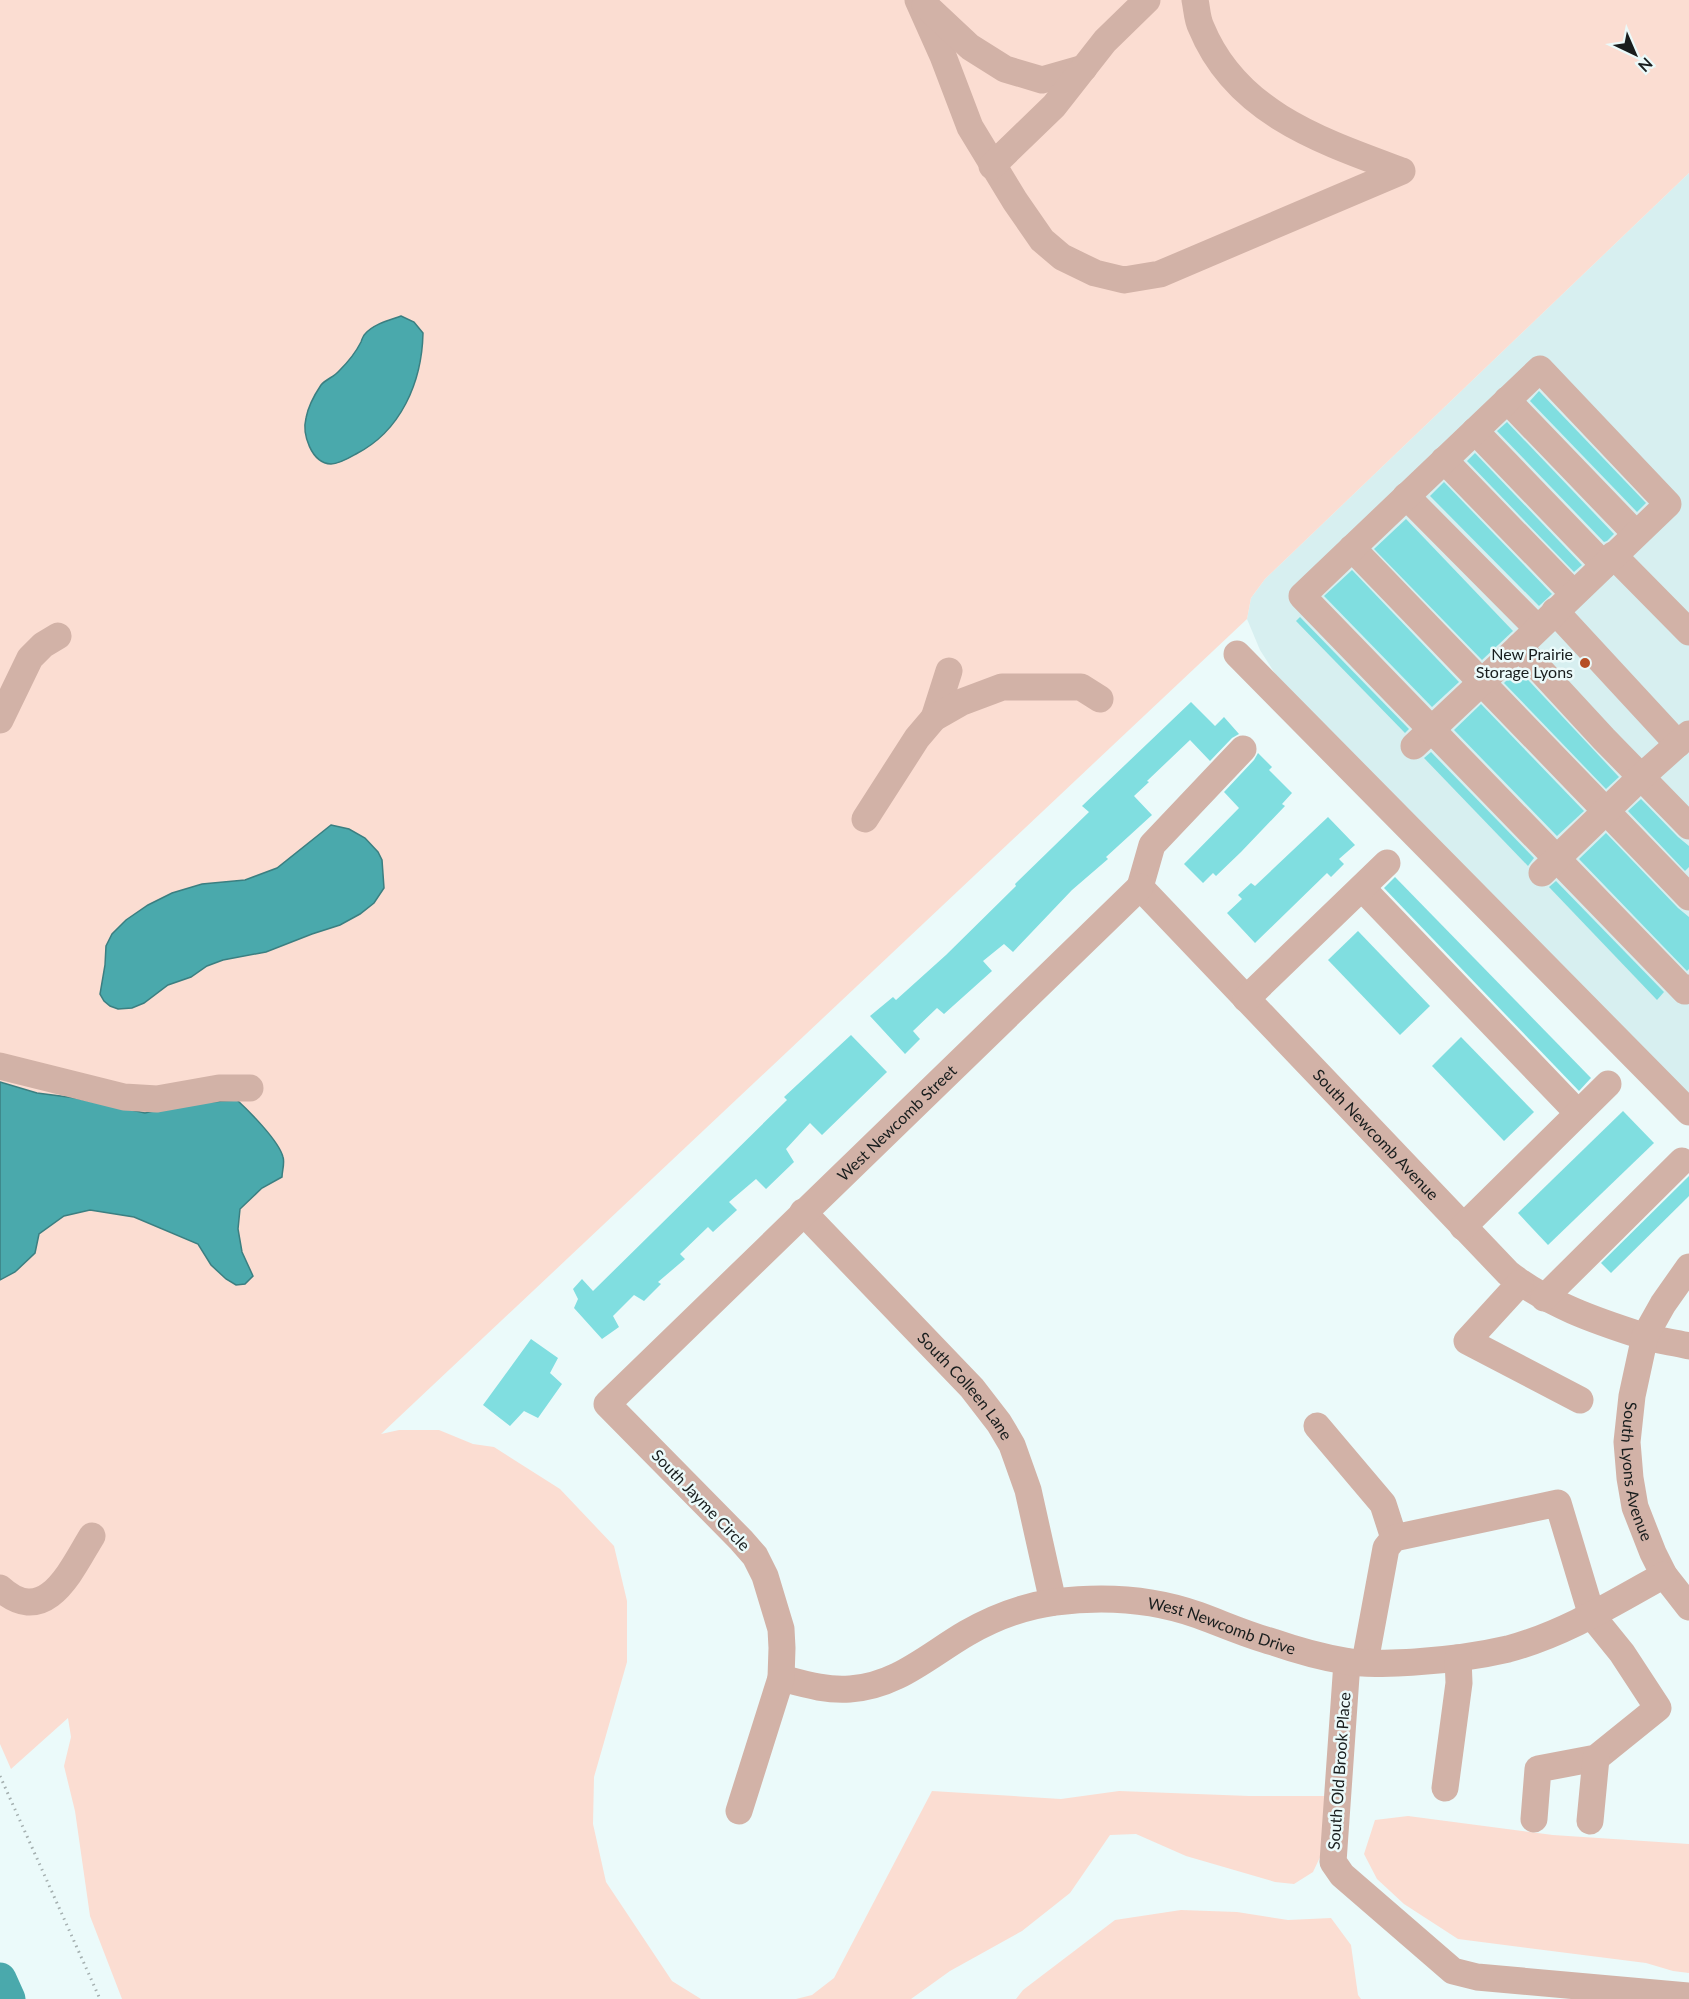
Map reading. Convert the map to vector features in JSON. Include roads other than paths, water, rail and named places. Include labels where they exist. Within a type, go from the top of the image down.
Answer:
[{"type":"street","points":[[919,0],[970,47],[1005,69],[1042,80],[1084,68]]},
{"type":"street","points":[[919,0],[970,128],[992,166],[1035,230],[1062,257],[1095,273],[1124,280],[1160,274],[1402,171],[1290,125],[1263,107],[1237,85],[1217,59],[1200,25],[1195,0]]},
{"type":"street","points":[[992,166],[1054,106],[1105,41],[1147,0]]},
{"type":"street","points":[[1423,738],[1668,504],[1540,369],[1294,603],[1423,738],[1549,866],[1681,995]]},
{"type":"street","points":[[1508,400],[1636,534]]},
{"type":"street","points":[[1475,431],[1608,560],[1689,632]]},
{"type":"street","points":[[1444,460],[1546,620],[1604,739],[1689,825]]},
{"type":"street","points":[[1406,496],[1684,739],[1549,866]]},
{"type":"street","points":[[1352,548],[1689,897]]},
{"type":"street","points":[[0,720],[30,658],[43,645],[58,636]]},
{"type":"street","points":[[1237,654],[1689,1112]]},
{"type":"street","points":[[934,718],[949,671]]},
{"type":"street","points":[[865,819],[917,738],[934,718],[962,702],[1002,687],[1081,687],[1100,699]]},
{"type":"street","points":[[1140,887],[1152,845],[1243,749]]},
{"type":"street","points":[[1246,999],[1387,863]]},
{"type":"street","name":"South Newcomb Avenue","points":[[1140,887],[1508,1273],[1544,1298],[1645,1336],[1689,1346]]},
{"type":"street","name":"West Newcomb Street","points":[[654,1358],[1140,887]]},
{"type":"street","points":[[1362,888],[1578,1113]]},
{"type":"street","points":[[0,1066],[124,1096],[157,1099],[219,1088],[250,1088]]},
{"type":"street","points":[[1463,1227],[1608,1084]]},
{"type":"street","points":[[1544,1298],[1682,1161]]},
{"type":"street","name":"South Colleen Lane","points":[[803,1212],[972,1388],[999,1423],[1012,1445],[1028,1490],[1053,1602]]},
{"type":"street","name":"South Lyons Avenue","points":[[1689,1267],[1663,1304],[1645,1336],[1632,1396],[1627,1442],[1635,1507],[1664,1575],[1689,1607]]},
{"type":"street","points":[[1520,1283],[1467,1341],[1580,1400]]},
{"type":"street","name":"South Jayme Circle","points":[[654,1358],[607,1404],[741,1539],[755,1556],[765,1576],[781,1629],[782,1678],[739,1811]]},
{"type":"street","points":[[1317,1426],[1383,1504],[1394,1538]]},
{"type":"street","points":[[1356,1662],[1386,1548],[1394,1538],[1558,1503],[1592,1616],[1622,1653],[1658,1708],[1596,1758],[1538,1769],[1534,1819]]},
{"type":"street","points":[[0,1588],[16,1600],[27,1602],[42,1600],[57,1591],[92,1536]]},
{"type":"street","name":"West Newcomb Drive","points":[[782,1678],[830,1689],[850,1689],[879,1684],[905,1672],[966,1633],[993,1620],[1053,1602],[1092,1599],[1131,1600],[1167,1607],[1197,1615],[1276,1643],[1356,1662],[1398,1663],[1458,1658],[1510,1648],[1539,1638],[1592,1616],[1664,1575]]},
{"type":"street","points":[[1445,1788],[1459,1683],[1458,1658]]},
{"type":"street","name":"South Old Brook Place","points":[[1356,1662],[1333,1862],[1342,1875],[1453,1971],[1477,1977],[1689,1996]]},
{"type":"street","points":[[1590,1821],[1596,1758]]},
{"type":"water","points":[[401,316],[414,322],[423,333],[422,351],[413,387],[397,419],[372,444],[353,456],[331,464],[318,459],[310,447],[305,432],[307,414],[314,396],[321,385],[348,361],[368,331]]},
{"type":"water","points":[[331,825],[349,829],[365,838],[382,860],[384,888],[374,903],[360,914],[340,925],[266,952],[223,960],[207,966],[191,977],[168,985],[144,1003],[132,1008],[118,1009],[104,1001],[100,994],[106,946],[112,934],[126,920],[172,893],[202,884],[245,880],[277,868]]},
{"type":"water","points":[[0,1082],[37,1093],[76,1098],[145,1113],[184,1104],[237,1100],[270,1135],[284,1159],[282,1177],[262,1188],[240,1209],[238,1229],[242,1252],[253,1276],[245,1284],[236,1285],[211,1265],[198,1244],[134,1217],[90,1210],[64,1216],[39,1234],[35,1253],[15,1272],[0,1280]]},
{"type":"waterway","points":[[0,1979],[9,1999]]},
{"type":"place","name":"New Prairie Storage Lyons","points":[[1585,663]]}]
